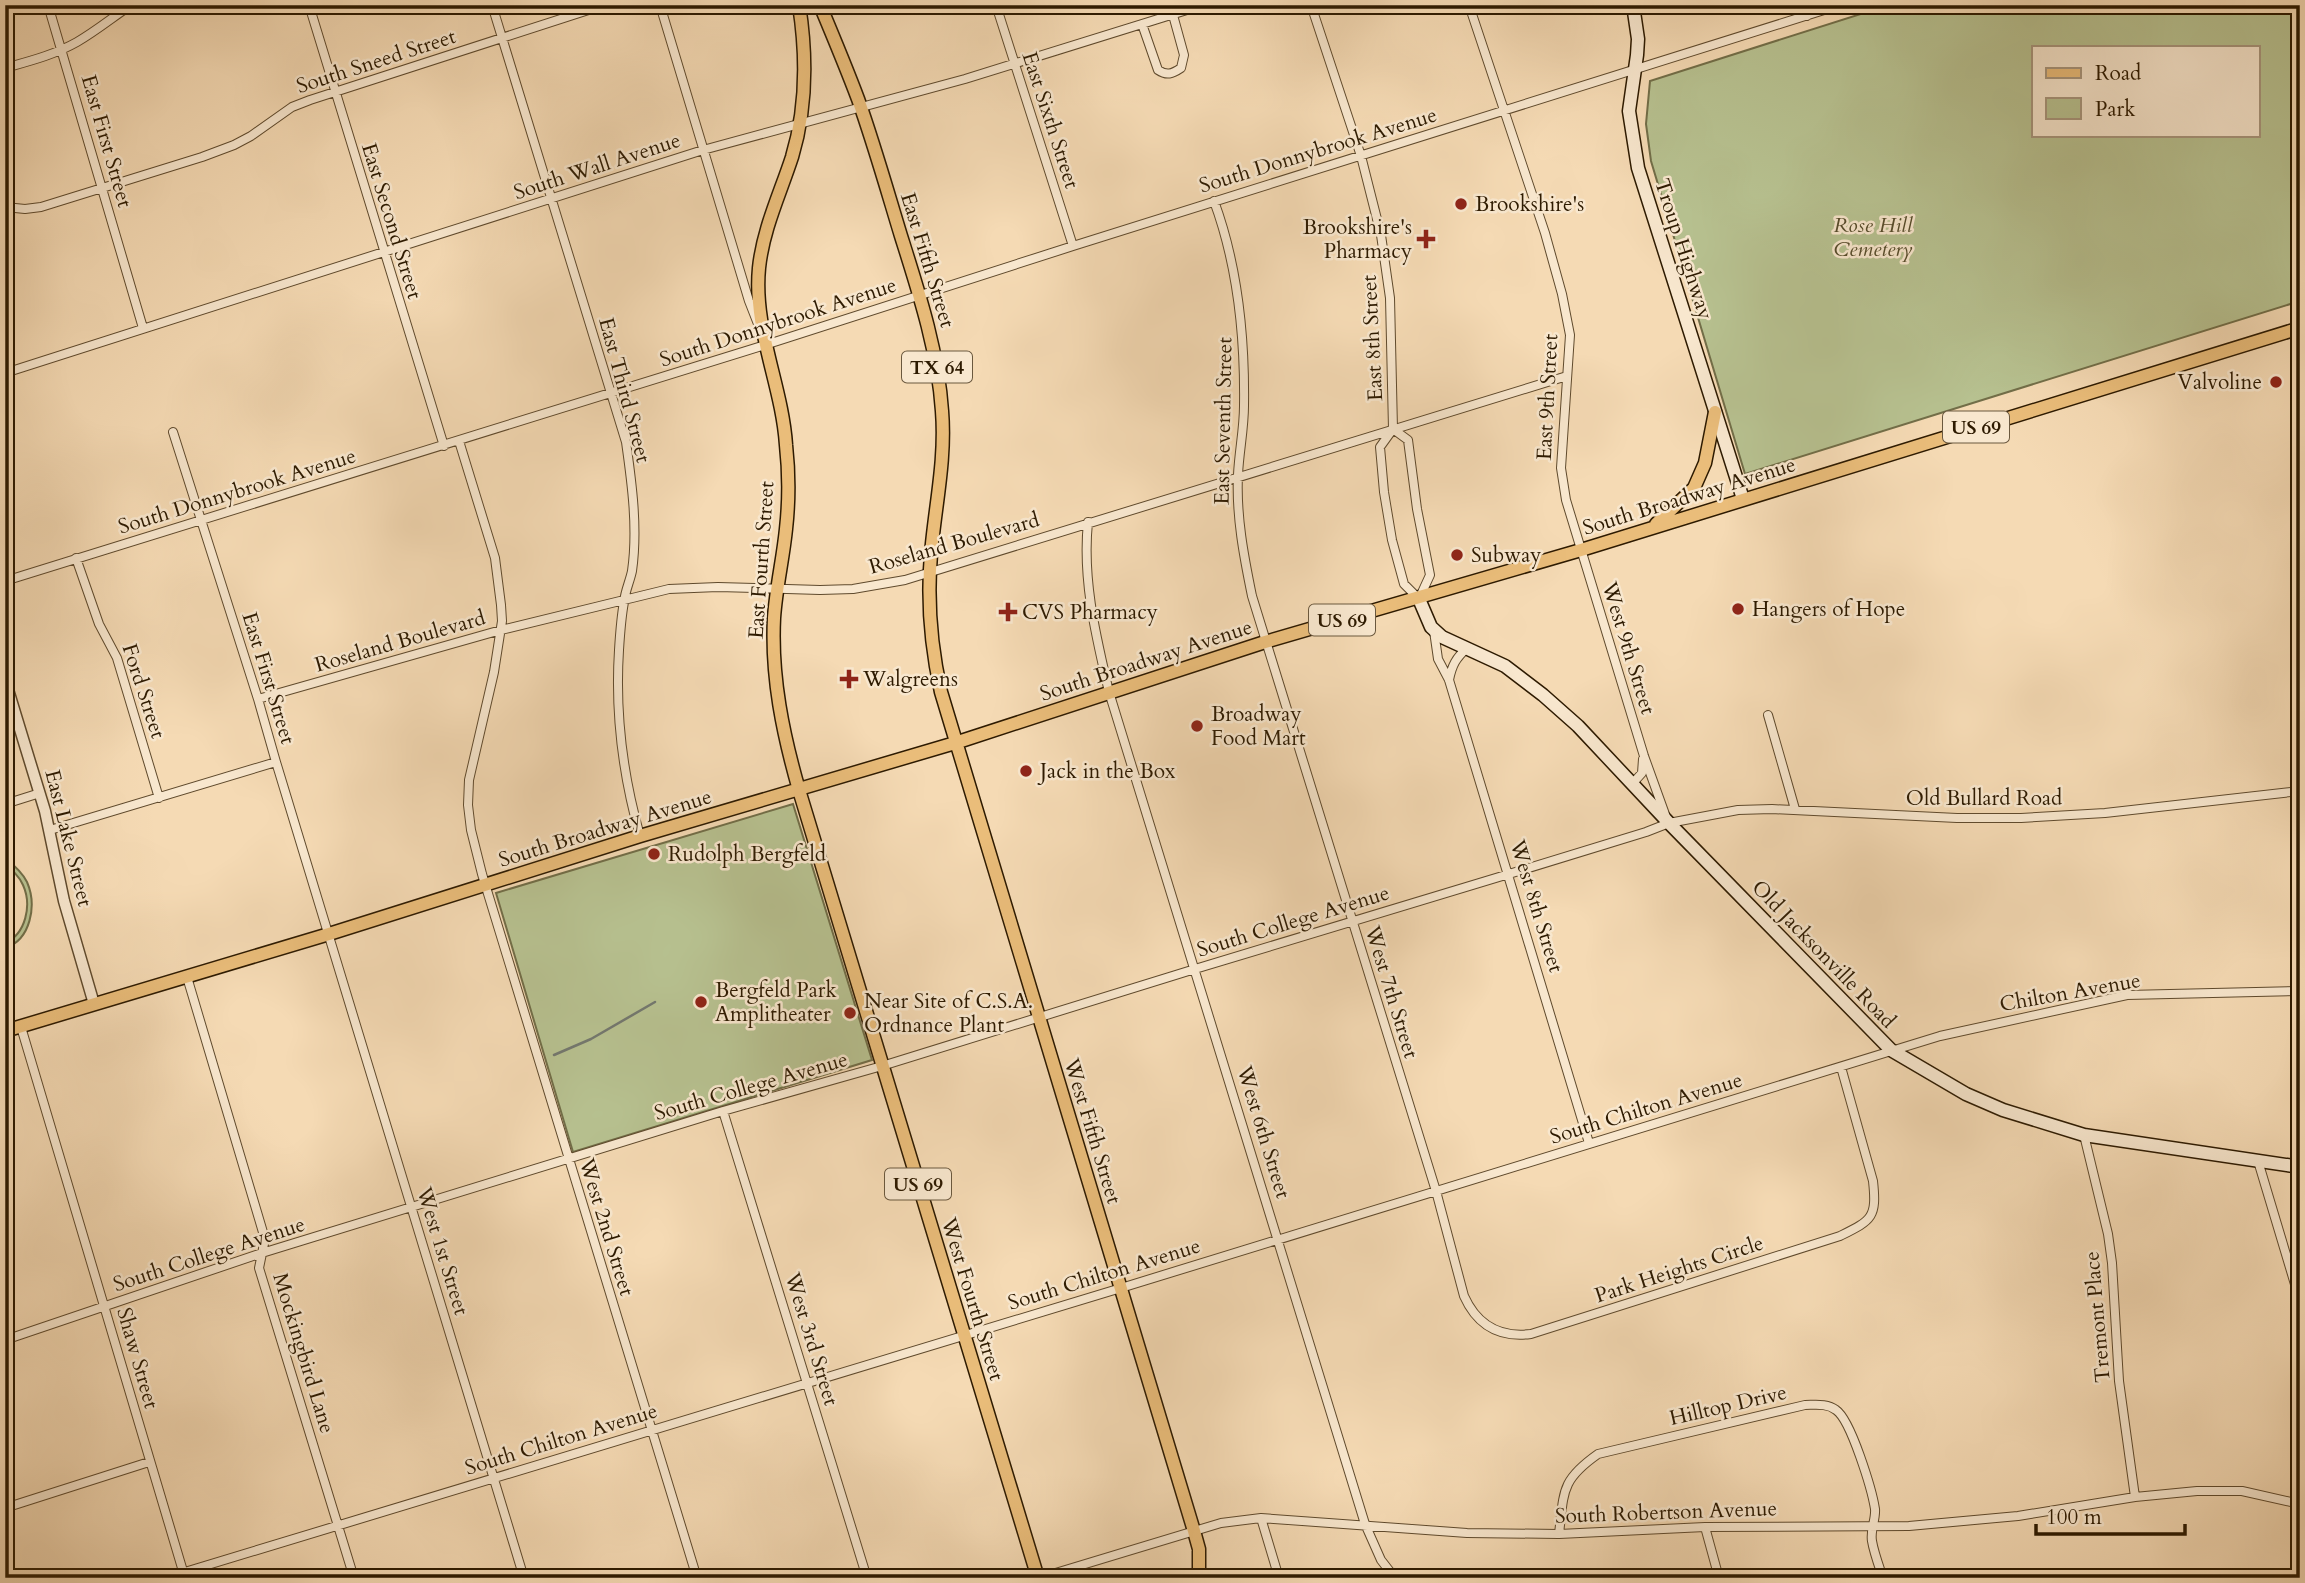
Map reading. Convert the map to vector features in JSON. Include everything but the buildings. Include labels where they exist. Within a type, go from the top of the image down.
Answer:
[{"type":"main road","points":[[799,5],[805,70],[800,124]]},
{"type":"main road","name":"East Fifth Street","points":[[820,5],[861,108],[932,340],[942,414],[942,475],[930,572],[930,610],[935,665],[955,743]]},
{"type":"main road","name":"Troup Highway","points":[[1633,5],[1638,39],[1629,111],[1638,168],[1743,499]]},
{"type":"main road","name":"East Fourth Street","points":[[799,790],[785,738],[775,668],[774,635],[777,589],[786,529],[788,462],[784,426],[759,310],[758,283],[764,239],[800,124]]},
{"type":"main road","name":"South Broadway Avenue","points":[[5,1031],[486,886],[640,836],[955,743],[1265,642],[1581,550],[2300,328]]},
{"type":"main road","points":[[1652,527],[1694,488],[1705,463],[1715,412]]},
{"type":"main road","points":[[1419,599],[1434,631]]},
{"type":"main road","name":"Old Jacksonville Road","points":[[1434,631],[1505,666],[1578,726],[1891,1050],[1966,1094],[2003,1110],[2084,1135],[2300,1167]]},
{"type":"main road","name":"West Fifth Street","points":[[955,743],[1194,1531],[1199,1549],[1199,1578]]},
{"type":"main road","name":"West Fourth Street","points":[[799,790],[1038,1578]]},
{"type":"street","name":"East First Street","points":[[48,5],[143,328]]},
{"type":"street","points":[[5,68],[62,50],[131,5]]},
{"type":"street","name":"East Second Street","points":[[309,5],[444,446]]},
{"type":"street","name":"East Third Street","points":[[492,5],[626,442],[632,485],[632,572],[624,600],[618,664],[628,793],[640,836]]},
{"type":"street","name":"South Sneed Street","points":[[5,207],[41,207],[234,145],[292,107],[604,5]]},
{"type":"street","name":"East Fourth Street","points":[[660,5],[764,339]]},
{"type":"street","name":"East Sixth Street","points":[[996,5],[1073,246]]},
{"type":"street","name":"South Wall Avenue","points":[[5,373],[704,150],[1014,64],[1203,5]]},
{"type":"street","name":"East 8th Street","points":[[1311,5],[1361,156],[1381,234],[1389,279],[1393,429],[1380,447],[1384,492],[1392,540],[1404,584],[1419,599],[1430,575],[1417,509],[1408,440],[1393,429]]},
{"type":"street","name":"East 9th Street","points":[[1469,5],[1545,233],[1562,294],[1570,335],[1561,468],[1566,500],[1581,550]]},
{"type":"street","points":[[1803,5],[1807,16]]},
{"type":"street","name":"South Donnybrook Avenue","points":[[5,581],[611,393],[764,339],[919,295],[1840,5]]},
{"type":"street","points":[[1142,24],[1158,70],[1164,74],[1173,73],[1181,68],[1185,55],[1172,15]]},
{"type":"street","name":"East Seventh Street","points":[[1214,201],[1232,263],[1243,345],[1244,408],[1238,478],[1243,552],[1265,642]]},
{"type":"street","name":"Roseland Boulevard","points":[[258,699],[500,630],[668,590],[718,587],[853,589],[905,580],[1567,376]]},
{"type":"street","name":"East First Street","points":[[173,432],[329,934]]},
{"type":"street","points":[[458,441],[495,558],[500,594],[500,630],[494,672],[469,780],[471,830],[486,886]]},
{"type":"street","name":"West 6th Street","points":[[1088,522],[1085,550],[1088,586],[1109,692],[1365,1524],[1381,1560],[1395,1578]]},
{"type":"street","name":"West 9th Street","points":[[1581,550],[1644,756],[1669,823]]},
{"type":"street","name":"Ford Street","points":[[76,558],[95,614],[117,658],[159,798]]},
{"type":"street","name":"West 8th Street","points":[[1434,631],[1438,659],[1449,680],[1589,1143]]},
{"type":"street","name":"West 7th Street","points":[[1265,642],[1436,1191]]},
{"type":"street","points":[[1449,680],[1452,666],[1467,648]]},
{"type":"street","name":"East Lake Street","points":[[5,680],[40,793],[64,901],[94,1004]]},
{"type":"street","points":[[1768,715],[1795,809]]},
{"type":"street","points":[[1632,784],[1642,773],[1644,756]]},
{"type":"street","points":[[50,830],[276,762]]},
{"type":"street","name":"Old Bullard Road","points":[[1669,823],[1738,810],[1795,809],[2021,818],[2168,807],[2300,791]]},
{"type":"street","points":[[5,804],[40,793]]},
{"type":"street","name":"South College Avenue","points":[[5,1340],[262,1253],[723,1111],[882,1066],[1669,823]]},
{"type":"street","name":"West 2nd Street","points":[[486,886],[697,1578]]},
{"type":"street","name":"West 1st Street","points":[[329,934],[524,1578]]},
{"type":"street","name":"Mockingbird Lane","points":[[187,977],[265,1239],[259,1268],[354,1578]]},
{"type":"street","name":"Chilton Avenue","points":[[1891,1050],[2010,1019],[2127,995],[2300,991]]},
{"type":"street","name":"Shaw Street","points":[[21,1027],[184,1575]]},
{"type":"street","name":"South Chilton Avenue","points":[[165,1578],[184,1575],[338,1525],[1121,1288],[1891,1050]]},
{"type":"street","name":"Park Heights Circle","points":[[1436,1191],[1464,1296],[1470,1309],[1478,1320],[1490,1329],[1510,1335],[1531,1334],[1840,1236],[1871,1218],[1874,1209],[1873,1181],[1842,1067]]},
{"type":"street","name":"West 3rd Street","points":[[723,1111],[867,1578]]},
{"type":"street","name":"Tremont Place","points":[[2084,1135],[2108,1234],[2119,1381],[2135,1497]]},
{"type":"street","points":[[2259,1161],[2300,1301]]},
{"type":"street","name":"Hilltop Drive","points":[[1559,1534],[1564,1493],[1569,1480],[1598,1454],[1805,1405],[1825,1405],[1846,1419],[1876,1512],[1871,1526]]},
{"type":"street","points":[[5,1508],[149,1462]]},
{"type":"street","name":"South Robertson Avenue","points":[[1038,1578],[1221,1523],[1261,1518],[1467,1532],[1559,1534],[1704,1527],[1909,1526],[2018,1516],[2135,1497],[2197,1491],[2242,1490],[2300,1504]]},
{"type":"street","points":[[1261,1518],[1279,1578]]},
{"type":"street","points":[[1871,1526],[1872,1542],[1883,1578]]},
{"type":"street","points":[[1704,1527],[1719,1578]]},
{"type":"street","points":[[5,1564],[9,1578]]},
{"type":"green space","name":"Rose Hill Cemetery","points":[[1889,5],[2300,5],[2300,301],[1745,474],[1651,161],[1646,124],[1650,81]]},
{"type":"green space","points":[[793,804],[872,1060],[573,1152],[496,893]]},
{"type":"green space","points":[[5,858],[18,869],[27,882],[31,911],[30,921],[21,938],[5,948],[5,943],[18,933],[22,926],[27,901],[21,882],[5,864]]},
{"type":"waterway","points":[[554,1055],[591,1039],[655,1002]]},
{"type":"place","name":"Brookshire's","points":[[1461,204]]},
{"type":"place","name":"Brookshire's Pharmacy","points":[[1426,239]]},
{"type":"place","name":"Valvoline","points":[[2276,382]]},
{"type":"place","name":"Subway","points":[[1457,555]]},
{"type":"place","name":"Hangers of Hope","points":[[1738,609]]},
{"type":"place","name":"CVS Pharmacy","points":[[1008,612]]},
{"type":"place","name":"Walgreens","points":[[849,679]]},
{"type":"place","name":"Broadway Food Mart","points":[[1197,726]]},
{"type":"place","name":"Jack in the Box","points":[[1026,771]]},
{"type":"place","name":"Rudolph Bergfeld","points":[[654,854]]},
{"type":"place","name":"Bergfeld Park Amplitheater","points":[[701,1002]]},
{"type":"place","name":"Near Site of C.S.A. Ordnance Plant","points":[[850,1013]]}]
